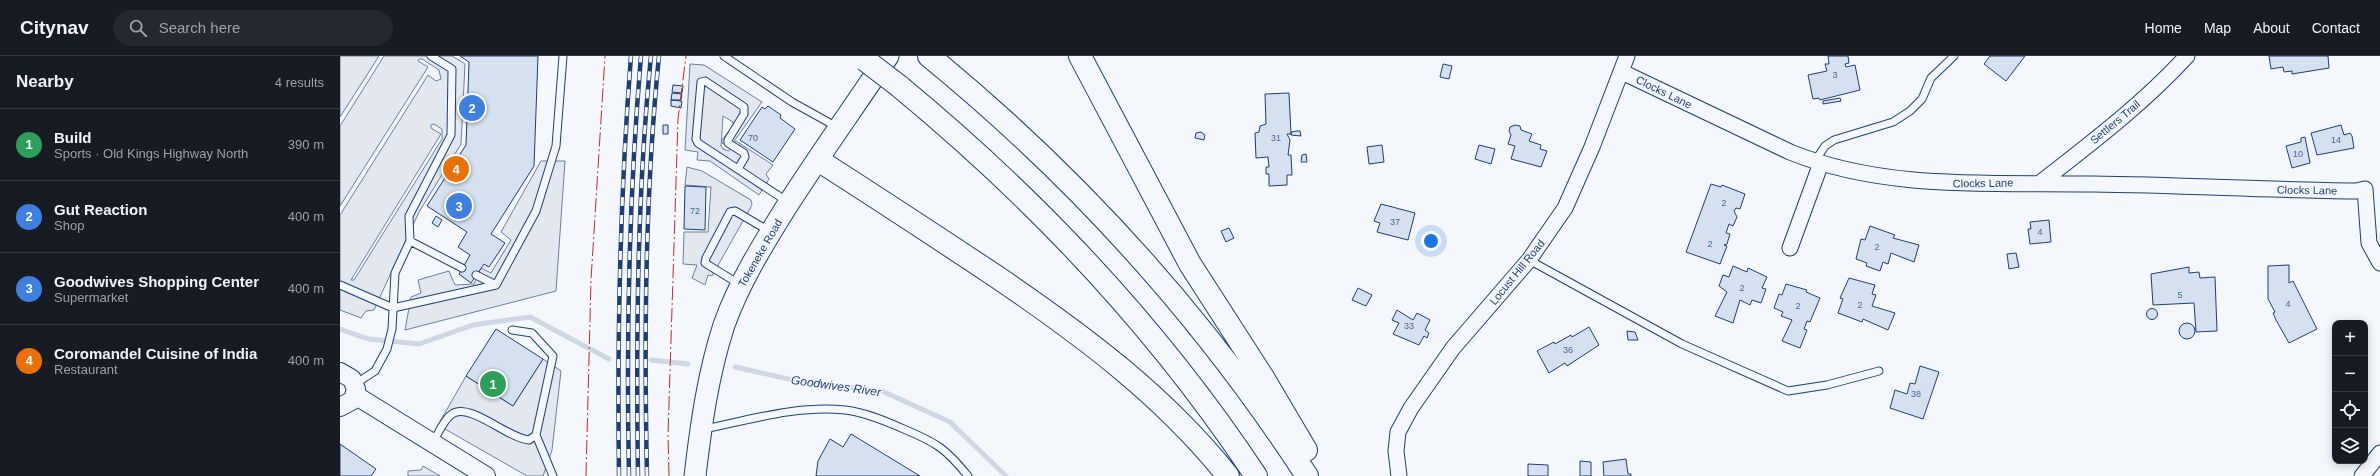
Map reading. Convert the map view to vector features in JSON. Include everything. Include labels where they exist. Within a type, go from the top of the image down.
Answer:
[{"type":"highway","points":[[929,56],[1047,160],[1130,244],[1170,290],[1238,375],[1307,476]]},
{"type":"highway","points":[[1080,56],[1190,264],[1264,379],[1319,476]]},
{"type":"highway","points":[[862,58],[899,86],[968,144],[1012,185],[1094,268],[1173,361],[1256,476]]},
{"type":"highway","points":[[818,160],[968,258],[1100,350],[1161,402],[1198,440],[1228,476]]},
{"type":"main road","name":"Tokeneke Road","points":[[695,476],[701,429],[717,348],[741,285],[789,203],[888,56]]},
{"type":"street","name":"Locust Hill Road","points":[[1398,476],[1396,451],[1398,432],[1411,408],[1453,348],[1530,260],[1565,208],[1574,192],[1627,56]]},
{"type":"street","name":"Settlers Trail","points":[[2040,183],[2113,125],[2170,74],[2187,56]]},
{"type":"street","name":"Clocks Lane","points":[[1622,72],[1790,152],[1818,162],[1872,175],[1949,184],[2040,183],[2174,185],[2263,190],[2356,191],[2365,189],[2369,243],[2380,263]]},
{"type":"street","points":[[1790,248],[1818,162]]},
{"type":"street","points":[[340,372],[348,375],[355,389],[432,443],[486,476]]},
{"type":"street","points":[[340,407],[348,404],[355,389]]},
{"type":"street","points":[[2362,476],[2380,453]]},
{"type":"lane","points":[[355,389],[375,371],[387,350],[392,329],[395,273],[410,241],[409,216],[451,135],[452,69],[431,56]]},
{"type":"lane","points":[[340,285],[393,308],[496,286],[536,211],[556,146],[563,56]]},
{"type":"lane","points":[[724,56],[792,102],[839,128]]},
{"type":"lane","points":[[1818,162],[1825,146],[1834,140],[1888,124],[1910,112],[1922,99],[1931,78],[1954,56]]},
{"type":"lane","points":[[738,169],[745,157],[744,154],[728,143],[728,140],[744,114],[744,107],[705,80],[701,82],[696,139],[698,143],[789,203]]},
{"type":"lane","points":[[741,285],[705,263],[706,258],[730,212],[736,211],[771,232]]},
{"type":"lane","points":[[410,241],[462,268]]},
{"type":"lane","points":[[1530,260],[1682,344],[1788,390],[1827,385],[1880,371]]},
{"type":"lane","points":[[476,275],[496,286]]},
{"type":"lane","points":[[512,330],[532,333],[553,356],[536,435],[554,476]]},
{"type":"lane","points":[[432,443],[450,415],[458,410],[471,412],[518,439],[529,440],[536,435]]},
{"type":"lane","points":[[701,429],[777,414],[846,410],[890,422],[930,440],[949,452],[968,476]]},
{"type":"shaded area","points":[[340,56],[379,56],[340,117]]},
{"type":"shaded area","points":[[384,56],[452,56],[465,64],[461,144],[419,212],[374,310],[366,311],[361,318],[340,310],[340,215],[428,75],[436,81],[441,79],[439,70],[422,59],[419,59],[418,61],[428,67],[340,206],[340,126]],"holes":[[[434,124],[442,129],[442,139],[354,280],[351,280],[441,134],[431,128],[431,125]]]},
{"type":"shaded area","points":[[690,64],[704,65],[762,102],[730,147],[722,143],[722,140],[733,126],[733,122],[723,116],[721,146],[723,149],[729,151],[736,141],[773,165],[766,174],[769,179],[759,195],[710,161],[697,160],[698,152],[685,150]]},
{"type":"shaded area","points":[[541,161],[565,161],[556,291],[405,330],[411,297],[421,293],[418,280],[449,271],[455,285],[474,284],[481,268],[491,273],[511,240],[501,232]]},
{"type":"shaded area","points":[[687,167],[702,171],[751,200],[752,205],[712,276],[708,275],[705,285],[692,278],[697,265],[683,264],[684,232],[708,232],[711,187],[685,185]]},
{"type":"shaded area","points":[[543,359],[561,371],[552,450],[543,476],[527,476],[438,425],[466,376],[513,406]]},
{"type":"shaded area","points":[[423,466],[440,476],[408,476],[408,471],[421,470]]},
{"type":"building","points":[[460,56],[538,56],[534,166],[491,234],[505,243],[489,267],[484,264],[471,283],[459,274],[470,255],[458,247],[467,232],[427,206],[466,145],[469,62]]},
{"type":"building","points":[[1828,56],[1848,56],[1849,63],[1845,64],[1846,67],[1855,65],[1860,90],[1820,100],[1819,98],[1813,99],[1808,75],[1827,71],[1825,64],[1829,64]]},
{"type":"building","points":[[1990,56],[2025,56],[2006,81],[1984,64]]},
{"type":"building","points":[[2269,56],[2328,56],[2329,68],[2292,74],[2292,71],[2284,72],[2283,67],[2271,69]]},
{"type":"building","points":[[1443,64],[1452,66],[1449,79],[1440,77]]},
{"type":"building","points":[[673,85],[683,86],[682,93],[672,92]]},
{"type":"building","points":[[672,93],[682,94],[681,100],[671,100]]},
{"type":"building","points":[[1289,93],[1291,134],[1287,134],[1290,140],[1288,155],[1291,155],[1292,175],[1287,175],[1287,185],[1269,186],[1269,174],[1266,174],[1266,167],[1269,167],[1268,157],[1256,158],[1255,133],[1259,132],[1260,126],[1266,124],[1265,94]]},
{"type":"building","points":[[1840,98],[1841,101],[1823,104],[1823,101]]},
{"type":"building","points":[[671,100],[682,101],[681,108],[671,106]]},
{"type":"building","points":[[768,106],[781,115],[780,118],[795,129],[773,162],[740,140],[762,107],[765,109]]},
{"type":"building","points":[[663,125],[668,125],[668,134],[663,134]]},
{"type":"building","points":[[1515,125],[1520,126],[1521,130],[1532,134],[1529,141],[1541,145],[1540,149],[1547,151],[1541,167],[1511,159],[1515,146],[1508,144],[1511,135],[1509,131],[1510,127]]},
{"type":"building","points":[[2341,125],[2344,135],[2350,133],[2352,136],[2354,148],[2317,155],[2311,133]]},
{"type":"building","points":[[1300,131],[1301,136],[1291,135],[1291,132]]},
{"type":"building","points":[[1201,132],[1205,135],[1204,140],[1195,138],[1196,133]]},
{"type":"building","points":[[2305,137],[2310,163],[2292,168],[2286,146],[2301,142],[2301,138]]},
{"type":"building","points":[[1382,145],[1384,162],[1369,164],[1367,147]]},
{"type":"building","points":[[1479,145],[1495,149],[1491,164],[1475,159]]},
{"type":"building","points":[[1306,154],[1307,162],[1301,162],[1302,155]]},
{"type":"building","points":[[1711,184],[1721,187],[1722,185],[1745,194],[1740,209],[1736,208],[1734,211],[1737,217],[1733,226],[1729,224],[1726,233],[1730,234],[1727,244],[1724,245],[1727,246],[1720,264],[1686,252]]},
{"type":"building","points":[[685,186],[706,187],[705,230],[684,229]]},
{"type":"building","points":[[1381,204],[1415,213],[1408,240],[1377,232],[1380,223],[1374,221]]},
{"type":"building","points":[[436,216],[442,220],[438,227],[432,223]]},
{"type":"building","points":[[2049,220],[2051,242],[2030,244],[2028,229],[2031,229],[2030,222]]},
{"type":"building","points":[[1870,226],[1895,235],[1893,238],[1919,245],[1914,262],[1891,253],[1888,264],[1883,262],[1880,271],[1866,266],[1867,263],[1856,259],[1861,239],[1865,240]]},
{"type":"building","points":[[1229,228],[1234,238],[1226,242],[1221,231]]},
{"type":"building","points":[[2016,253],[2019,267],[2009,269],[2007,254]]},
{"type":"building","points":[[2289,265],[2289,283],[2293,281],[2317,329],[2289,343],[2276,320],[2273,313],[2275,312],[2268,299],[2268,266]]},
{"type":"building","points":[[1733,266],[1747,272],[1748,268],[1767,277],[1762,288],[1766,289],[1761,303],[1752,300],[1750,305],[1740,300],[1733,323],[1715,316],[1727,292],[1719,286],[1723,275],[1729,277]]},
{"type":"building","points":[[2189,267],[2189,273],[2199,272],[2200,278],[2215,277],[2217,331],[2196,332],[2194,303],[2153,305],[2151,274]]},
{"type":"building","points":[[1849,278],[1875,285],[1872,294],[1876,295],[1872,306],[1895,313],[1888,330],[1863,319],[1862,322],[1838,313],[1843,299],[1840,298]]},
{"type":"building","points":[[1786,284],[1807,290],[1806,292],[1820,298],[1810,322],[1807,321],[1804,329],[1807,330],[1800,348],[1782,341],[1792,320],[1781,316],[1783,312],[1774,308],[1779,294],[1782,295]]},
{"type":"building","points":[[1358,288],[1372,295],[1366,306],[1352,300]]},
{"type":"building","points":[[2150,309],[2154,309],[2156,310],[2156,318],[2150,319],[2147,316],[2147,312]]},
{"type":"building","points":[[1397,310],[1413,320],[1417,313],[1430,320],[1425,330],[1429,333],[1427,338],[1424,336],[1419,345],[1393,334],[1399,323],[1392,320]]},
{"type":"building","points":[[2184,323],[2190,323],[2195,328],[2193,337],[2190,339],[2184,339],[2179,334],[2179,328]]},
{"type":"building","points":[[1589,327],[1599,345],[1567,366],[1565,363],[1549,373],[1537,351],[1554,342],[1555,344],[1571,335],[1572,337]]},
{"type":"building","points":[[496,329],[543,359],[513,406],[466,376]]},
{"type":"building","points":[[1627,331],[1635,332],[1638,340],[1628,340]]},
{"type":"building","points":[[1920,366],[1939,372],[1923,419],[1890,408],[1895,390],[1907,394],[1910,383],[1915,384]]},
{"type":"building","points":[[851,434],[920,476],[816,476],[818,461],[830,439],[843,447]]},
{"type":"building","points":[[340,444],[376,469],[371,476],[340,476]]},
{"type":"building","points":[[1626,459],[1628,474],[1631,474],[1631,476],[1604,476],[1603,462]]},
{"type":"building","points":[[1580,461],[1591,462],[1591,476],[1580,476]]},
{"type":"building","points":[[1528,464],[1548,465],[1548,476],[1528,476]]},
{"type":"waterway","name":"Goodwives River","points":[[340,329],[368,339],[419,344],[473,325],[530,317],[609,359]]},
{"type":"waterway","name":"Goodwives River","points":[[651,360],[688,364]]},
{"type":"waterway","name":"Goodwives River","points":[[735,367],[802,382],[882,391],[950,422],[1006,476]]},
{"type":"railway","points":[[619,476],[618,371],[620,266],[624,161],[631,56]]},
{"type":"railway","points":[[629,476],[629,266],[641,56]]},
{"type":"railway","points":[[638,476],[638,266],[646,108],[651,56]]},
{"type":"railway","points":[[647,476],[646,318],[648,213],[654,108],[659,56]]},
{"type":"power","points":[[586,476],[591,280],[605,56]]},
{"type":"power","points":[[669,476],[668,435],[678,119],[686,56]]},
{"type":"place","name":"Gut Reaction","points":[[472,108]]},
{"type":"place","name":"Coromandel Cuisine of India","points":[[456,169]]},
{"type":"place","name":"Goodwives Shopping Center","points":[[459,206]]},
{"type":"place","name":"Build","points":[[493,384]]}]
